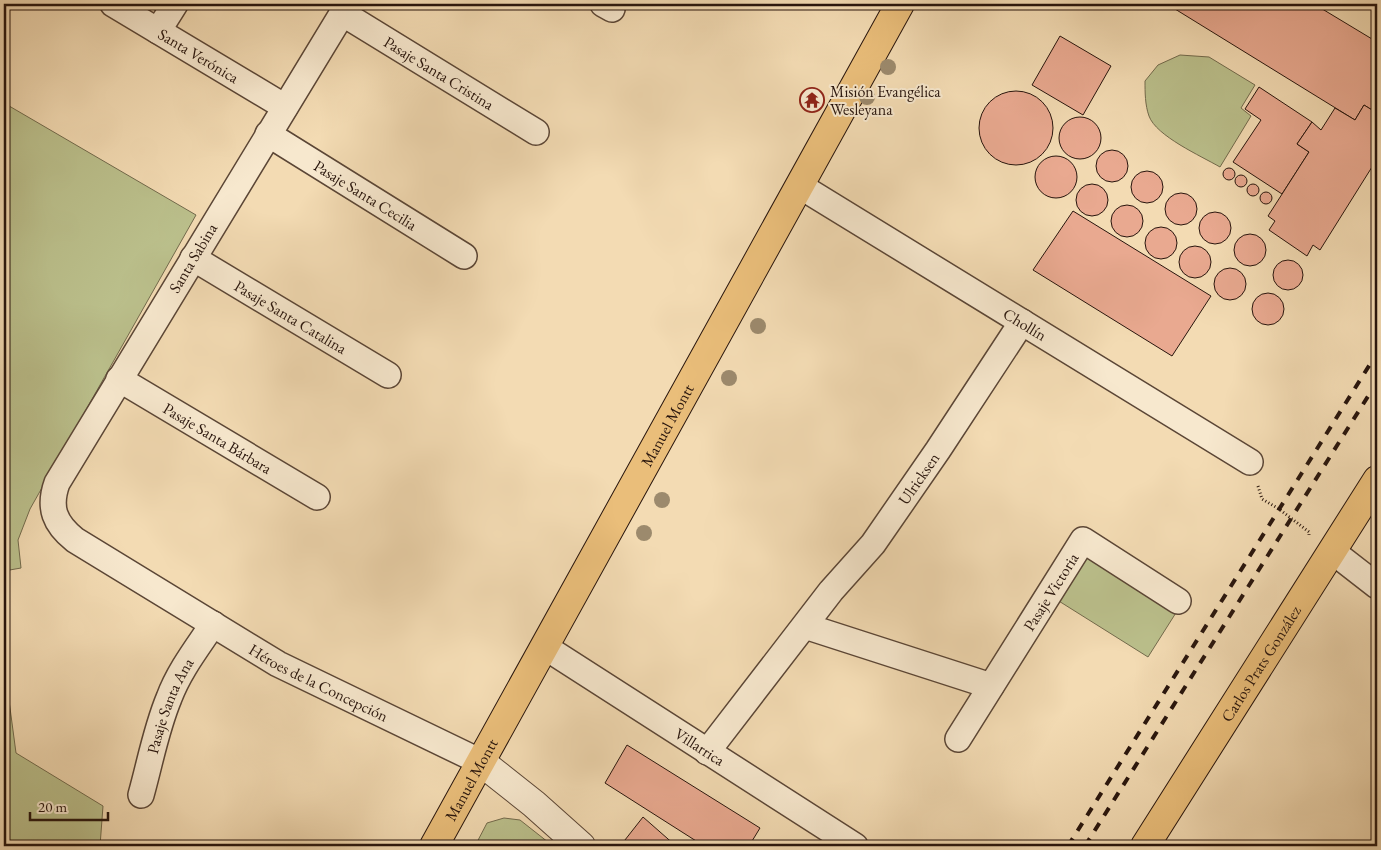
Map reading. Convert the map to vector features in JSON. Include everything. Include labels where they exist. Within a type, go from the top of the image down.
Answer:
[{"type":"main road","name":"Manuel Montt","points":[[434,846],[900,4]]},
{"type":"main road","name":"Carlos Prats González","points":[[1145,846],[1377,480]]},
{"type":"street","name":"Santa Verónica","points":[[113,4],[285,107]]},
{"type":"street","points":[[158,31],[175,4]]},
{"type":"street","name":"Santa Sabina","points":[[56,516],[53,500],[57,483],[345,9]]},
{"type":"street","name":"Pasaje Santa Cristina","points":[[345,9],[536,132]]},
{"type":"street","name":"Pasaje Santa Cecilia","points":[[268,134],[464,256]]},
{"type":"street","name":"Chollín","points":[[800,186],[1250,462]]},
{"type":"street","name":"Pasaje Santa Catalina","points":[[193,258],[388,375]]},
{"type":"street","name":"Ulricksen","points":[[707,752],[831,591],[873,544],[924,471],[1022,322]]},
{"type":"street","name":"Pasaje Santa Bárbara","points":[[119,379],[317,497]]},
{"type":"street","name":"Héroes de la Concepción","points":[[56,516],[64,530],[75,540],[278,664],[481,762],[528,799],[581,846]]},
{"type":"street","name":"Pasaje Victoria","points":[[958,739],[1083,540],[1178,601]]},
{"type":"street","points":[[1327,559],[1377,586]]},
{"type":"street","name":"Pasaje Santa Ana","points":[[141,795],[169,697],[180,675],[213,624]]},
{"type":"street","points":[[805,626],[991,686]]},
{"type":"street","name":"Villarrica","points":[[544,647],[855,846]]},
{"type":"path","points":[[1250,462],[1262,499],[1280,509],[1309,532],[1311,557],[1327,559]]},
{"type":"green space","points":[[1180,55],[1209,57],[1255,85],[1241,108],[1251,116],[1220,167],[1160,131],[1149,116],[1146,103],[1145,81],[1158,65]]},
{"type":"green space","points":[[4,103],[196,215],[30,509],[18,540],[21,568],[4,571]]},
{"type":"green space","points":[[1085,549],[1179,608],[1148,657],[1054,598]]},
{"type":"green space","points":[[4,663],[16,753],[103,806],[100,846],[4,846]]},
{"type":"green space","points":[[504,818],[520,820],[553,846],[475,846],[487,823]]},
{"type":"building","points":[[1178,4],[1314,4],[1377,42],[1377,113],[1364,105],[1355,120],[1175,9]]},
{"type":"building","points":[[1060,36],[1111,66],[1083,115],[1032,85]]},
{"type":"building","points":[[1259,87],[1312,122],[1297,144],[1309,152],[1282,194],[1233,162],[1261,120],[1245,109]]},
{"type":"building","points":[[1016,91],[1037,97],[1047,107],[1053,128],[1047,149],[1037,159],[1016,165],[995,159],[985,149],[979,128],[985,107],[995,97]]},
{"type":"building","points":[[1364,105],[1377,113],[1377,159],[1320,250],[1313,245],[1307,256],[1269,230],[1275,221],[1268,216],[1309,152],[1297,144],[1312,122],[1321,130],[1335,108],[1355,120]]},
{"type":"building","points":[[1080,117],[1095,123],[1101,138],[1095,153],[1080,159],[1065,153],[1059,138],[1065,123]]},
{"type":"building","points":[[1112,150],[1123,155],[1128,166],[1123,177],[1112,182],[1101,177],[1096,166],[1101,155]]},
{"type":"building","points":[[1056,156],[1071,162],[1077,177],[1071,192],[1056,198],[1041,192],[1035,177],[1041,162]]},
{"type":"building","points":[[1227,168],[1231,168],[1235,174],[1231,180],[1227,180],[1223,176],[1223,172]]},
{"type":"building","points":[[1147,171],[1158,176],[1163,187],[1158,198],[1147,203],[1136,198],[1131,187],[1136,176]]},
{"type":"building","points":[[1239,175],[1243,175],[1247,181],[1243,187],[1239,187],[1235,183],[1235,179]]},
{"type":"building","points":[[1092,184],[1103,189],[1108,200],[1103,211],[1092,216],[1081,211],[1076,200],[1081,189]]},
{"type":"building","points":[[1251,184],[1255,184],[1259,190],[1255,196],[1251,196],[1247,192],[1247,188]]},
{"type":"building","points":[[1264,192],[1268,192],[1272,198],[1268,204],[1264,204],[1260,200],[1260,196]]},
{"type":"building","points":[[1181,193],[1192,198],[1197,209],[1192,220],[1181,225],[1170,220],[1165,209],[1170,198]]},
{"type":"building","points":[[1127,205],[1138,210],[1143,221],[1138,232],[1127,237],[1116,232],[1111,221],[1116,210]]},
{"type":"building","points":[[1073,211],[1211,296],[1172,356],[1033,270]]},
{"type":"building","points":[[1215,212],[1226,217],[1231,228],[1226,239],[1215,244],[1204,239],[1199,228],[1204,217]]},
{"type":"building","points":[[1161,227],[1172,232],[1177,243],[1172,254],[1161,259],[1150,254],[1145,243],[1150,232]]},
{"type":"building","points":[[1250,234],[1261,239],[1266,250],[1261,261],[1250,266],[1239,261],[1234,250],[1239,239]]},
{"type":"building","points":[[1195,246],[1206,251],[1211,262],[1206,273],[1195,278],[1184,273],[1179,262],[1184,251]]},
{"type":"building","points":[[1288,260],[1299,264],[1303,275],[1299,286],[1288,290],[1277,286],[1273,275],[1277,264]]},
{"type":"building","points":[[1230,268],[1241,273],[1246,284],[1241,295],[1230,300],[1219,295],[1214,284],[1219,273]]},
{"type":"building","points":[[1268,293],[1279,298],[1284,309],[1279,320],[1268,325],[1257,320],[1252,309],[1257,298]]},
{"type":"building","points":[[627,745],[760,828],[749,846],[704,846],[605,783]]},
{"type":"building","points":[[643,817],[676,846],[621,845]]},
{"type":"railway","points":[[1068,846],[1377,353]]},
{"type":"railway","points":[[1085,846],[1377,382]]},
{"type":"place","name":"Misión Evangélica Wesleyana","points":[[812,100]]}]
